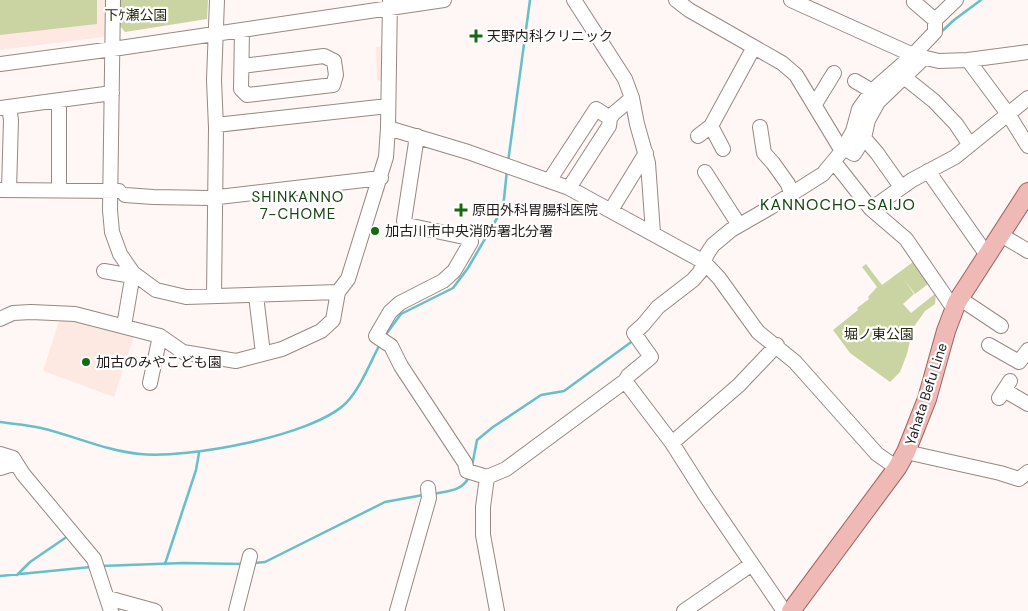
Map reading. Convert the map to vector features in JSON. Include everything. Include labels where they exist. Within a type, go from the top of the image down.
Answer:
[{"type":"main road","name":"Yahata Befu Line","points":[[791,611],[897,468],[906,452],[927,399],[946,330],[956,304],[1028,192]]},
{"type":"street","points":[[113,0],[110,191],[112,232],[120,254],[132,275],[124,326]]},
{"type":"street","points":[[214,296],[213,197],[216,125],[214,80],[217,0]]},
{"type":"street","points":[[0,64],[242,30],[390,4],[444,0]]},
{"type":"street","points":[[574,0],[625,80],[632,98],[646,154],[653,233]]},
{"type":"street","points":[[676,0],[689,10],[782,63],[796,75],[815,104],[841,158],[871,209],[906,238],[956,304],[1001,326]]},
{"type":"street","points":[[792,0],[919,56],[939,61],[968,60],[1028,52]]},
{"type":"street","points":[[915,0],[914,2],[935,20]]},
{"type":"street","points":[[841,158],[854,154],[864,138],[872,111],[878,102],[904,77],[935,32],[935,20],[956,0]]},
{"type":"street","points":[[0,319],[13,313],[52,312],[75,314],[160,336],[183,352],[236,361],[282,349],[321,331],[332,320],[338,292],[348,279],[386,157],[390,4]]},
{"type":"street","points":[[242,30],[241,89],[247,95],[333,85],[336,75],[334,60],[324,56],[242,66]]},
{"type":"street","points":[[698,136],[711,126],[754,47]]},
{"type":"street","points":[[477,474],[506,469],[625,382],[628,376],[651,357],[634,332],[643,325],[658,307],[693,280],[700,272],[713,245],[739,225],[823,174],[841,158],[853,131],[859,108],[872,91],[919,56]]},
{"type":"street","points":[[968,60],[1008,114],[1028,146]]},
{"type":"street","points":[[815,104],[834,73]]},
{"type":"street","points":[[904,77],[934,101],[956,124],[970,145]]},
{"type":"street","points":[[855,82],[872,91]]},
{"type":"street","points":[[112,93],[4,108],[11,120],[4,190],[210,192],[213,197]]},
{"type":"street","points":[[569,188],[608,126],[610,118],[632,98]]},
{"type":"street","points":[[871,209],[901,187],[955,157],[1028,98]]},
{"type":"street","points":[[59,101],[59,190]]},
{"type":"street","points":[[216,125],[388,106]]},
{"type":"street","points":[[549,181],[596,109],[610,118]]},
{"type":"street","points":[[711,126],[723,149]]},
{"type":"street","points":[[760,127],[764,153],[788,184],[791,193]]},
{"type":"street","points":[[388,128],[417,136],[569,188],[704,262],[719,278],[758,332],[777,345],[809,376],[876,454],[897,468]]},
{"type":"street","points":[[417,136],[404,221],[407,225],[468,238],[471,242],[454,271],[443,281],[400,303],[390,312],[376,336],[390,346],[401,366],[465,463],[477,474],[483,507],[483,535],[497,611]]},
{"type":"street","points":[[864,138],[901,187]]},
{"type":"street","points":[[611,210],[646,154]]},
{"type":"street","points":[[928,171],[987,256]]},
{"type":"street","points":[[705,172],[718,181],[739,225]]},
{"type":"street","points":[[125,196],[213,197],[380,178]]},
{"type":"street","points":[[1001,235],[1028,251]]},
{"type":"street","points":[[104,271],[132,275],[156,290],[186,297],[338,292]]},
{"type":"street","points":[[256,296],[263,353]]},
{"type":"street","points":[[150,383],[160,336]]},
{"type":"street","points":[[672,443],[739,385],[777,345]]},
{"type":"street","points":[[989,345],[1019,362],[1028,350]]},
{"type":"street","points":[[625,382],[672,443],[784,611]]},
{"type":"street","points":[[1004,389],[1028,404]]},
{"type":"street","points":[[906,452],[1019,479],[1028,472]]},
{"type":"street","points":[[0,454],[13,458],[23,474],[94,560],[109,604],[155,611]]},
{"type":"street","points":[[0,468],[16,463]]},
{"type":"street","points":[[397,611],[428,493]]},
{"type":"street","points":[[236,611],[250,556]]},
{"type":"street","points":[[684,611],[752,564]]},
{"type":"shaded area","points":[[0,0],[107,0],[107,33],[103,37],[0,50]]},
{"type":"shaded area","points":[[381,46],[381,81],[377,80],[376,47]]},
{"type":"shaded area","name":"加古のみやこども園","points":[[61,315],[135,333],[114,397],[43,371]]},
{"type":"green space","points":[[0,0],[97,0],[97,24],[0,35]]},
{"type":"green space","name":"下ｹ瀬公園","points":[[120,0],[208,0],[207,19],[125,32],[120,26]]},
{"type":"green space","name":"堀ノ東公園","points":[[917,259],[932,281],[915,294],[903,278],[914,294],[903,304],[911,313],[936,293],[935,304],[925,311],[913,328],[907,354],[900,372],[890,382],[850,353],[833,330],[858,310],[857,308],[869,299],[868,297],[877,287],[862,267],[866,264],[882,285]]},
{"type":"waterway","points":[[508,162],[530,0]]},
{"type":"waterway","points":[[940,33],[981,0]]},
{"type":"waterway","points":[[384,337],[401,314],[453,288],[468,268],[503,208],[507,170]]},
{"type":"waterway","points":[[472,466],[477,440],[493,427],[541,395],[564,391],[634,340]]},
{"type":"waterway","points":[[0,422],[41,428],[103,447],[140,454],[187,453],[248,443],[306,426],[330,415],[351,397],[361,382],[380,344]]},
{"type":"waterway","points":[[165,564],[196,470],[199,453]]},
{"type":"waterway","points":[[434,494],[449,491],[463,485],[469,476]]},
{"type":"waterway","points":[[254,563],[265,562],[385,502],[423,495]]},
{"type":"waterway","points":[[17,575],[30,562],[68,536]]},
{"type":"waterway","points":[[101,566],[183,563],[243,564]]},
{"type":"waterway","points":[[0,576],[91,567]]},
{"type":"place","name":"天野内科クリニック","points":[[476,36]]},
{"type":"place","name":"原田外科胃腸科医院","points":[[461,210]]},
{"type":"place","name":"加古川市中央消防署北分署","points":[[375,231]]},
{"type":"place","name":"加古のみやこども園","points":[[86,362]]},
{"type":"district","name":"KANNOCHO-SAIJO","points":[[838,204]]},
{"type":"district","name":"SHINKANNO 7-CHOME","points":[[298,206]]}]
